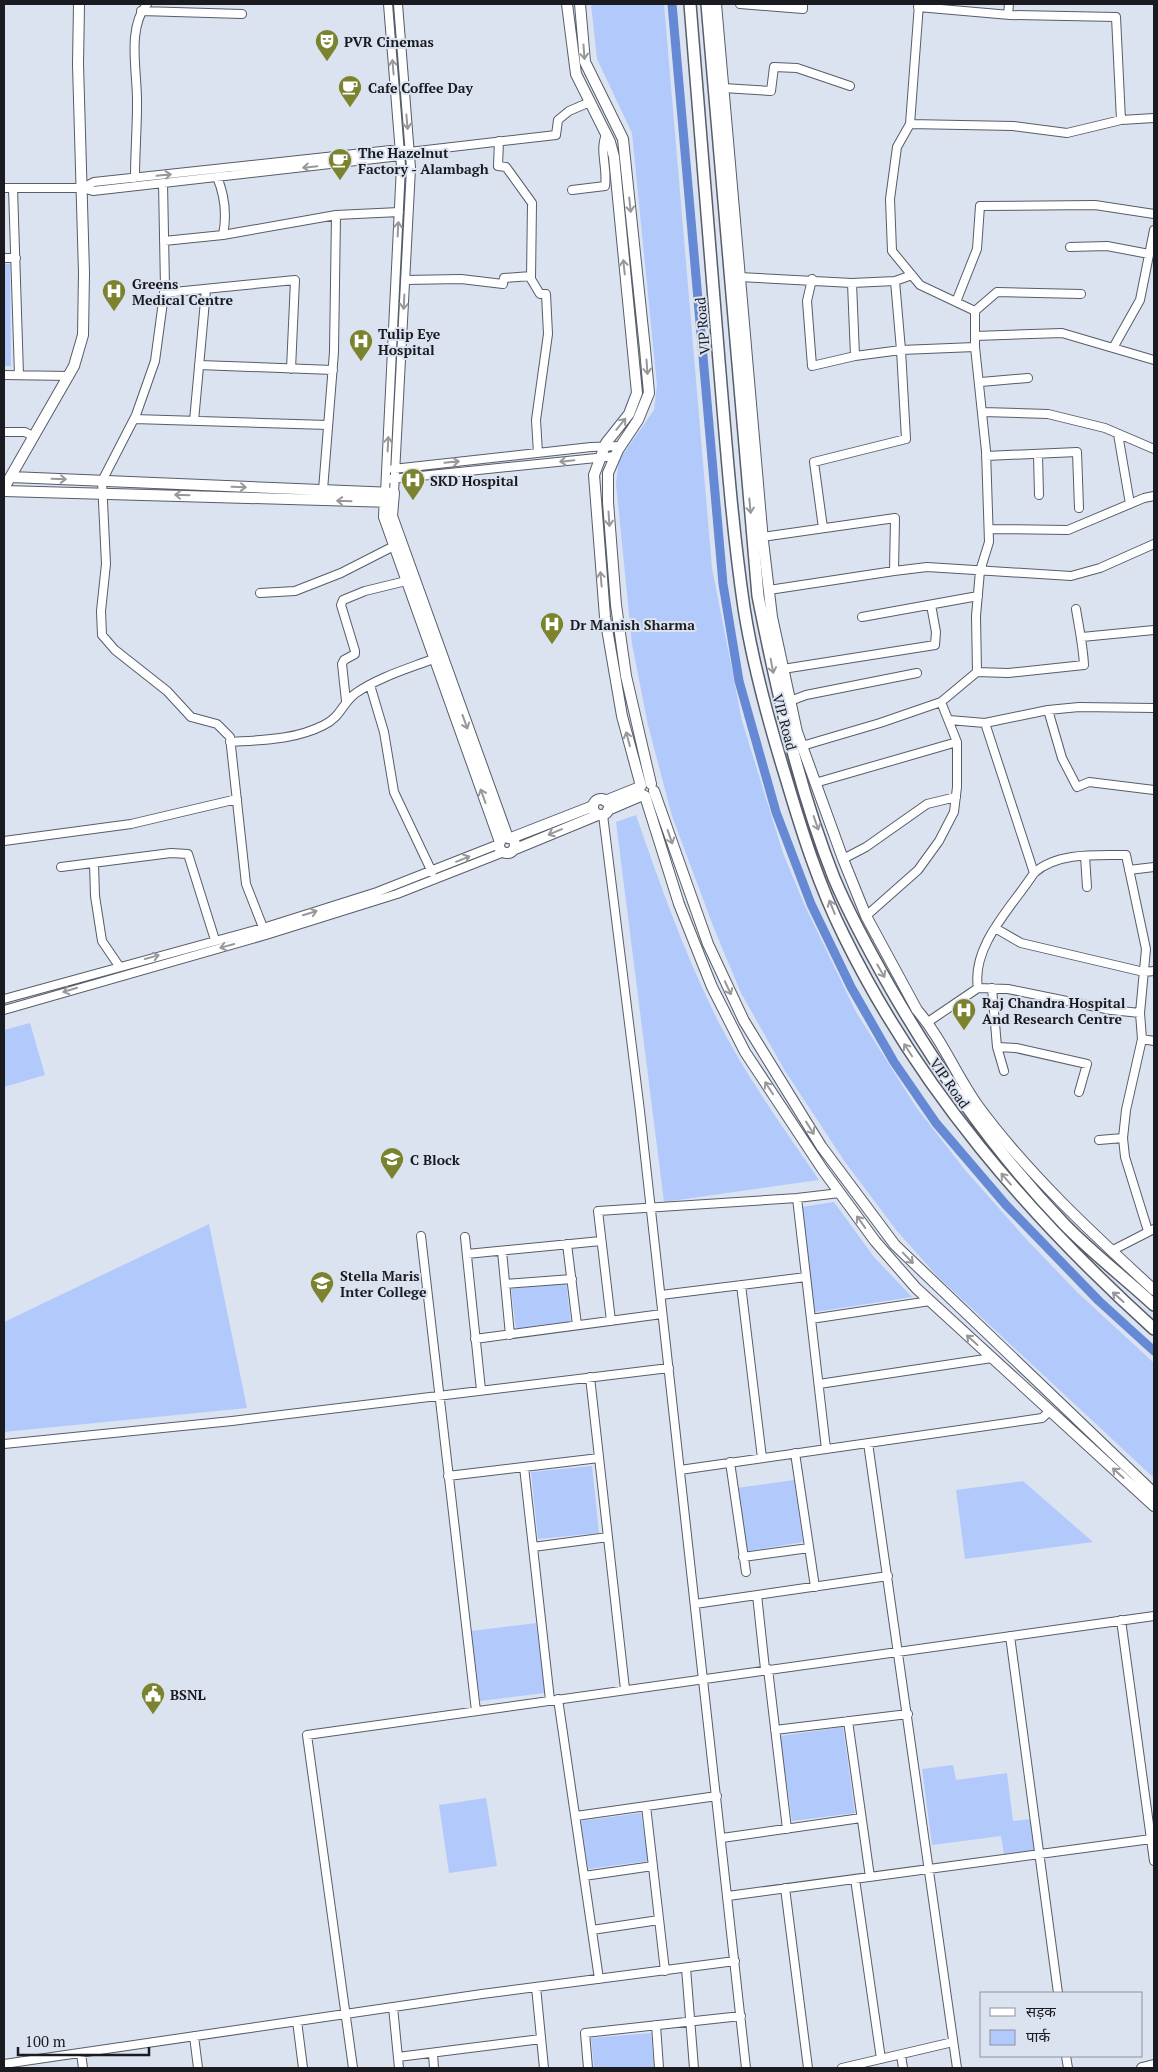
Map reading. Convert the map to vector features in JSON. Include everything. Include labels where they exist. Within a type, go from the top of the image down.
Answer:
[{"type":"main road","name":"VIP Road","points":[[690,4],[732,515],[745,612],[768,721],[803,837],[843,934],[885,1014],[938,1096],[983,1154],[1035,1213],[1107,1287],[1154,1329]]},
{"type":"main road","name":"VIP Road","points":[[707,4],[722,134],[758,596],[777,692],[802,783],[835,879],[873,957],[927,1051],[990,1140],[1065,1225],[1154,1305]]},
{"type":"street","points":[[79,4],[83,335],[74,366],[69,376],[4,490],[389,498]]},
{"type":"street","points":[[134,178],[137,103],[136,35],[141,11],[147,4]]},
{"type":"street","points":[[388,4],[400,153],[399,212],[386,479],[392,516],[506,844]]},
{"type":"street","points":[[398,4],[411,168],[396,468],[384,516],[433,659],[506,844]]},
{"type":"street","points":[[567,4],[576,74],[601,124],[614,157],[637,393],[630,414],[605,446],[594,474],[604,617],[622,716],[679,904],[712,987],[745,1052],[840,1193],[875,1241],[916,1288],[1154,1506]]},
{"type":"street","points":[[580,4],[584,62],[623,139],[649,393],[638,420],[621,446],[608,473],[608,502],[616,605],[646,790],[708,944],[744,1022],[821,1146],[895,1245],[1154,1493]]},
{"type":"street","name":"VIP Road","points":[[716,4],[723,88],[722,134],[740,277],[762,537],[772,617],[802,746],[866,916],[917,1010],[928,1022],[978,1105],[1029,1168],[1111,1251],[1154,1290]]},
{"type":"street","points":[[740,4],[803,9],[803,4]]},
{"type":"street","points":[[1008,4],[1008,14]]},
{"type":"street","points":[[975,311],[920,285],[892,251],[890,199],[897,147],[910,124],[919,5],[1008,14],[1116,17],[1121,120]]},
{"type":"street","points":[[141,11],[242,14]]},
{"type":"street","points":[[723,88],[770,91],[774,67],[797,68],[850,86]]},
{"type":"street","points":[[82,188],[94,182],[400,153],[556,135],[558,120],[569,111],[590,102]]},
{"type":"street","points":[[910,124],[1013,126],[1067,132],[1121,120],[1154,118]]},
{"type":"street","points":[[601,124],[612,119]]},
{"type":"street","points":[[572,190],[605,186],[607,176],[603,142],[606,135]]},
{"type":"street","points":[[499,142],[498,166],[506,167],[532,203],[531,276],[540,294],[546,294],[548,334],[536,420],[538,453]]},
{"type":"street","points":[[4,188],[82,188],[93,191],[400,153]]},
{"type":"street","points":[[217,177],[224,193],[226,222],[223,235]]},
{"type":"street","points":[[162,183],[164,293],[155,362],[134,419],[102,481],[106,564],[101,611],[102,635],[115,650],[167,690],[191,717],[217,724],[230,737],[246,884],[265,932]]},
{"type":"street","points":[[13,188],[19,375]]},
{"type":"street","points":[[956,302],[977,249],[980,206],[1095,205],[1154,214]]},
{"type":"street","points":[[164,241],[223,235],[336,215],[399,212]]},
{"type":"street","points":[[323,490],[333,370],[336,215]]},
{"type":"street","points":[[1113,348],[1140,300],[1154,235]]},
{"type":"street","points":[[1070,247],[1107,246],[1149,254]]},
{"type":"street","points":[[4,258],[16,258]]},
{"type":"street","points":[[740,277],[812,279],[852,283],[895,281],[912,275]]},
{"type":"street","points":[[405,280],[461,279],[503,284],[504,278],[531,276]]},
{"type":"street","points":[[812,279],[807,301],[812,366],[855,356],[901,350],[975,347]]},
{"type":"street","points":[[164,293],[296,280],[290,369]]},
{"type":"street","points":[[823,528],[814,462],[906,439],[895,281]]},
{"type":"street","points":[[852,283],[855,356]]},
{"type":"street","points":[[194,421],[206,290]]},
{"type":"street","points":[[977,672],[976,616],[980,571],[989,542],[989,529],[981,382],[975,347],[975,311],[997,292],[1080,294]]},
{"type":"street","points":[[975,336],[1062,333],[1154,360]]},
{"type":"street","points":[[200,365],[333,370]]},
{"type":"street","points":[[4,375],[69,376]]},
{"type":"street","points":[[981,382],[1028,378]]},
{"type":"street","points":[[983,412],[1048,414],[1118,434],[1154,449]]},
{"type":"street","points":[[134,419],[328,425]]},
{"type":"street","points":[[4,432],[25,432],[34,436]]},
{"type":"street","points":[[1118,434],[1130,504]]},
{"type":"street","points":[[386,469],[605,446],[621,446]]},
{"type":"street","points":[[986,456],[1077,452],[1079,508]]},
{"type":"street","points":[[1038,455],[1039,495]]},
{"type":"street","points":[[386,479],[616,456]]},
{"type":"street","points":[[496,457],[497,468]]},
{"type":"street","points":[[11,477],[323,490],[389,498]]},
{"type":"street","points":[[989,529],[1068,530],[1154,496]]},
{"type":"street","points":[[762,537],[895,518],[894,570]]},
{"type":"street","points":[[769,590],[894,570],[927,567],[1079,575],[1154,544]]},
{"type":"street","points":[[260,593],[295,591],[341,573],[394,546]]},
{"type":"street","points":[[230,742],[286,738],[324,725],[340,714],[346,701],[342,664],[344,660],[355,654],[341,605],[344,600],[365,591],[406,581]]},
{"type":"street","points":[[862,617],[978,596]]},
{"type":"street","points":[[783,669],[935,645],[936,632],[930,605]]},
{"type":"street","points":[[802,746],[942,702],[977,672],[1008,673],[1084,665],[1082,636],[1079,631],[1076,609]]},
{"type":"street","points":[[1082,636],[1154,630]]},
{"type":"street","points":[[346,701],[370,685],[433,659]]},
{"type":"street","points":[[790,701],[806,695],[917,673]]},
{"type":"street","points":[[370,685],[384,732],[394,792],[432,872]]},
{"type":"street","points":[[866,916],[918,870],[954,812],[957,742],[942,702]]},
{"type":"street","points":[[948,720],[985,722],[1048,710],[1079,707],[1154,708]]},
{"type":"street","points":[[1048,710],[1062,758],[1077,787],[1089,782],[1154,790]]},
{"type":"street","points":[[985,722],[1034,873]]},
{"type":"street","points":[[815,784],[957,742]]},
{"type":"street","points":[[4,999],[215,940],[265,932],[432,872],[601,809],[646,790]]},
{"type":"street","points":[[843,859],[866,847],[927,804],[956,797]]},
{"type":"street","points":[[4,841],[131,824],[236,799]]},
{"type":"street","points":[[601,809],[650,1208],[722,1838],[746,2068]]},
{"type":"street","points":[[4,1010],[397,894],[506,844]]},
{"type":"street","points":[[61,867],[171,853],[188,854],[215,940]]},
{"type":"street","points":[[978,988],[977,967],[988,937],[1034,873],[1052,862],[1085,856],[1126,855],[1146,948],[1140,1013],[1142,1039],[1126,1110],[1123,1138],[1125,1157],[1151,1230],[1111,1251]]},
{"type":"street","points":[[1085,856],[1087,887]]},
{"type":"street","points":[[94,863],[95,896],[102,941],[119,966]]},
{"type":"street","points":[[1129,870],[1154,867]]},
{"type":"street","points":[[996,928],[1021,943],[1144,972],[1154,971]]},
{"type":"street","points":[[928,1022],[978,988],[1008,988],[1111,1010],[1140,1013]]},
{"type":"street","points":[[992,988],[997,1047],[1004,1071]]},
{"type":"street","points":[[1142,1039],[1154,1041]]},
{"type":"street","points":[[997,1047],[1016,1048],[1087,1064],[1079,1092]]},
{"type":"street","points":[[1099,1140],[1123,1138]]},
{"type":"street","points":[[611,1321],[598,1211],[797,1198],[840,1193]]},
{"type":"street","points":[[797,1198],[826,1448]]},
{"type":"street","points":[[421,1236],[476,1711]]},
{"type":"street","points":[[465,1237],[481,1390]]},
{"type":"street","points":[[467,1254],[601,1241]]},
{"type":"street","points":[[567,1244],[577,1325]]},
{"type":"street","points":[[502,1251],[510,1335]]},
{"type":"street","points":[[660,1295],[806,1278]]},
{"type":"street","points":[[505,1284],[572,1279]]},
{"type":"street","points":[[741,1286],[762,1458]]},
{"type":"street","points":[[811,1320],[930,1301]]},
{"type":"street","points":[[475,1339],[662,1314]]},
{"type":"street","points":[[819,1384],[992,1358]]},
{"type":"street","points":[[4,1444],[232,1421],[668,1368]]},
{"type":"street","points":[[590,1377],[625,1689]]},
{"type":"street","points":[[680,1470],[1042,1418],[1050,1411]]},
{"type":"street","points":[[868,1443],[957,2068]]},
{"type":"street","points":[[795,1453],[815,1587]]},
{"type":"street","points":[[448,1476],[599,1458]]},
{"type":"street","points":[[730,1462],[746,1572]]},
{"type":"street","points":[[524,1467],[550,1700]]},
{"type":"street","points":[[533,1547],[608,1537]]},
{"type":"street","points":[[743,1557],[809,1548]]},
{"type":"street","points":[[695,1604],[888,1576]]},
{"type":"street","points":[[756,1595],[787,1829]]},
{"type":"street","points":[[353,2068],[307,1735],[1154,1616]]},
{"type":"street","points":[[1120,1620],[1154,1861]]},
{"type":"street","points":[[1010,1636],[1058,1992]]},
{"type":"street","points":[[558,1699],[599,1979]]},
{"type":"street","points":[[775,1730],[908,1714]]},
{"type":"street","points":[[848,1722],[870,1877]]},
{"type":"street","points":[[576,1816],[717,1796]]},
{"type":"street","points":[[646,1806],[665,1971]]},
{"type":"street","points":[[722,1838],[862,1818]]},
{"type":"street","points":[[728,1896],[1151,1839]]},
{"type":"street","points":[[584,1876],[653,1866]]},
{"type":"street","points":[[855,1879],[881,2059]]},
{"type":"street","points":[[785,1888],[808,2068]]},
{"type":"street","points":[[592,1930],[659,1920]]},
{"type":"street","points":[[4,2064],[536,1987],[735,1961]]},
{"type":"street","points":[[686,1968],[694,2068]]},
{"type":"street","points":[[536,1987],[544,2068]]},
{"type":"street","points":[[393,2008],[399,2068]]},
{"type":"street","points":[[588,2068],[585,2033],[741,2016]]},
{"type":"street","points":[[297,2022],[304,2068]]},
{"type":"street","points":[[656,2025],[659,2068]]},
{"type":"street","points":[[194,2036],[198,2068]]},
{"type":"street","points":[[398,2057],[541,2039]]},
{"type":"street","points":[[842,2068],[953,2042]]},
{"type":"street","points":[[81,2053],[83,2068]]},
{"type":"street","points":[[433,2054],[434,2068]]},
{"type":"street","points":[[901,2055],[903,2068]]},
{"type":"street","points":[[1142,2068],[1154,2065]]},
{"type":"green space","points":[[591,4],[664,4],[712,568],[742,721],[783,853],[804,904],[856,1012],[916,1107],[965,1170],[1028,1241],[1078,1293],[1154,1363],[1154,1478],[938,1277],[897,1231],[845,1162],[785,1071],[741,993],[715,931],[672,816],[648,725],[632,644],[616,483],[619,460],[654,410],[657,385],[632,133],[597,59]]},
{"type":"green space","points":[[4,264],[10,264],[11,366],[4,366]]},
{"type":"green space","points":[[636,815],[672,915],[692,964],[725,1035],[750,1078],[819,1180],[664,1202],[616,822]]},
{"type":"green space","points":[[30,1023],[45,1075],[4,1087],[4,1030]]},
{"type":"green space","points":[[834,1202],[874,1257],[912,1297],[815,1312],[802,1207]]},
{"type":"green space","points":[[209,1224],[247,1408],[4,1432],[4,1322]]},
{"type":"green space","points":[[566,1282],[571,1323],[516,1329],[511,1289]]},
{"type":"green space","points":[[592,1466],[599,1533],[538,1539],[531,1472]]},
{"type":"green space","points":[[794,1480],[803,1542],[748,1551],[737,1488]]},
{"type":"green space","points":[[1023,1481],[1093,1542],[965,1559],[956,1490]]},
{"type":"green space","points":[[536,1623],[545,1693],[480,1701],[471,1631]]},
{"type":"green space","points":[[843,1727],[855,1813],[792,1821],[780,1736]]},
{"type":"green space","points":[[953,1765],[956,1780],[1007,1773],[1013,1821],[1030,1819],[1034,1850],[1004,1854],[1001,1836],[932,1845],[922,1769]]},
{"type":"green space","points":[[486,1798],[497,1866],[449,1873],[439,1805]]},
{"type":"green space","points":[[641,1813],[648,1861],[588,1869],[581,1821]]},
{"type":"green space","points":[[651,2033],[654,2068],[594,2068],[591,2038]]},
{"type":"waterway","points":[[672,4],[723,584],[739,681],[776,812],[811,904],[851,987],[894,1062],[936,1123],[1006,1205],[1099,1301],[1154,1351]]},
{"type":"place","name":"PVR Cinemas","points":[[327,62]]},
{"type":"place","name":"Cafe Coffee Day","points":[[350,108]]},
{"type":"place","name":"The Hazelnut Factory - Alambagh","points":[[340,181]]},
{"type":"place","name":"Greens Medical Centre","points":[[114,312]]},
{"type":"place","name":"Tulip Eye Hospital","points":[[361,362]]},
{"type":"place","name":"SKD Hospital","points":[[413,501]]},
{"type":"place","name":"Dr Manish Sharma","points":[[552,645]]},
{"type":"place","name":"Raj Chandra Hospital And Research Centre","points":[[964,1031]]},
{"type":"place","name":"C Block","points":[[392,1180]]},
{"type":"place","name":"Stella Maris Inter College","points":[[322,1304]]},
{"type":"place","name":"BSNL","points":[[153,1715]]}]
